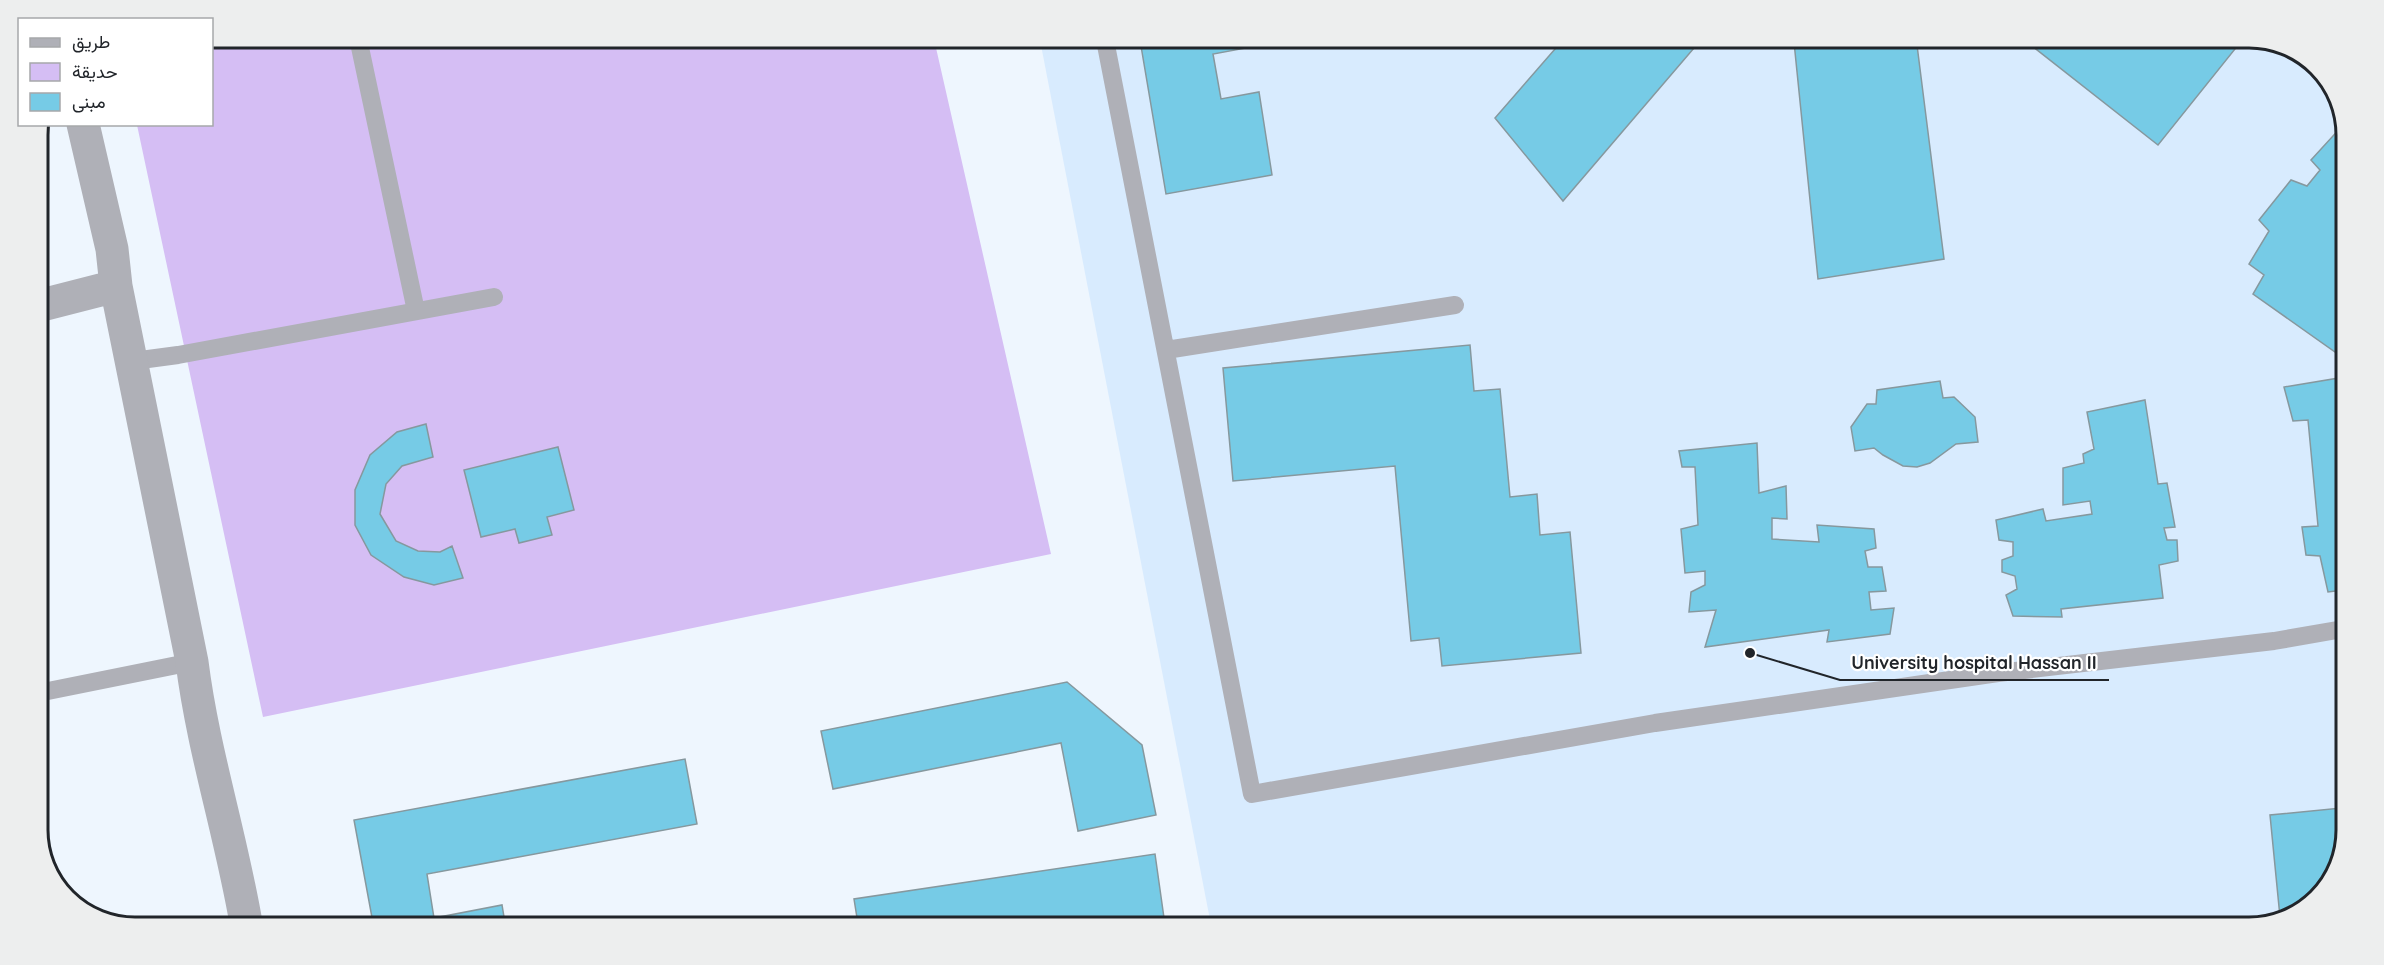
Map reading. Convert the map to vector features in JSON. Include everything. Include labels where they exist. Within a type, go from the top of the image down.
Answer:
[{"type":"street","points":[[83,126],[112,249],[116,286],[133,361],[192,662],[197,703],[245,917]]},
{"type":"street","points":[[48,303],[116,286]]},
{"type":"lane","points":[[360,48],[416,311]]},
{"type":"lane","points":[[1107,48],[1252,794],[1655,723],[1998,673],[2274,641],[2336,630]]},
{"type":"lane","points":[[133,361],[178,355],[494,297]]},
{"type":"lane","points":[[1166,350],[1455,305]]},
{"type":"lane","points":[[48,691],[192,662]]},
{"type":"shaded area","points":[[1042,48],[2249,48],[2266,50],[2288,57],[2311,73],[2318,82],[2327,96],[2336,129],[2336,830],[2327,869],[2311,892],[2302,899],[2277,912],[2249,917],[1209,917]]},
{"type":"green space","points":[[213,48],[936,48],[1051,554],[263,717],[137,126],[213,126]]},
{"type":"building","points":[[1141,48],[1246,48],[1213,54],[1221,99],[1259,92],[1272,175],[1166,194]]},
{"type":"building","points":[[1556,48],[1694,48],[1563,201],[1495,118]]},
{"type":"building","points":[[1795,48],[1917,48],[1944,259],[1818,279]]},
{"type":"building","points":[[2035,48],[2235,49],[2158,145]]},
{"type":"building","points":[[2336,133],[2336,353],[2253,294],[2264,275],[2249,264],[2269,231],[2259,220],[2291,180],[2307,186],[2320,170],[2311,160]]},
{"type":"building","points":[[1470,345],[1474,391],[1500,389],[1510,497],[1537,494],[1540,535],[1570,532],[1581,653],[1442,666],[1439,638],[1411,641],[1395,466],[1233,481],[1223,368]]},
{"type":"building","points":[[2336,378],[2336,591],[2328,592],[2320,556],[2306,555],[2302,527],[2318,526],[2308,420],[2293,421],[2284,387]]},
{"type":"building","points":[[1940,381],[1943,398],[1954,397],[1975,417],[1978,442],[1956,444],[1930,463],[1917,467],[1903,466],[1874,448],[1855,451],[1851,427],[1867,404],[1876,404],[1877,390]]},
{"type":"building","points":[[2145,400],[2158,484],[2167,483],[2175,527],[2164,528],[2167,540],[2177,540],[2178,561],[2159,565],[2163,598],[2061,609],[2062,617],[2013,616],[2006,595],[2017,589],[2015,576],[2002,572],[2002,560],[2013,556],[2013,542],[1999,540],[1996,520],[2043,509],[2046,521],[2092,514],[2090,501],[2063,505],[2063,468],[2084,463],[2083,454],[2094,449],[2087,412]]},
{"type":"building","points":[[426,424],[433,457],[402,466],[386,484],[380,514],[396,541],[418,551],[440,552],[452,546],[463,578],[434,585],[404,577],[371,555],[355,525],[355,490],[370,455],[397,432]]},
{"type":"building","points":[[1757,443],[1759,493],[1786,486],[1787,519],[1772,518],[1772,539],[1819,542],[1817,525],[1874,529],[1876,548],[1865,551],[1868,567],[1882,567],[1886,591],[1869,592],[1871,610],[1894,608],[1890,634],[1827,642],[1829,630],[1705,647],[1716,610],[1689,612],[1691,592],[1705,585],[1705,571],[1685,573],[1681,529],[1698,525],[1695,467],[1682,467],[1679,451]]},
{"type":"building","points":[[558,447],[574,510],[547,517],[552,535],[519,543],[515,529],[481,537],[464,470]]},
{"type":"building","points":[[1067,682],[1142,745],[1156,815],[1078,831],[1061,743],[833,789],[821,731]]},
{"type":"building","points":[[685,759],[697,824],[427,874],[434,917],[372,917],[354,820]]},
{"type":"building","points":[[2336,808],[2335,841],[2327,869],[2311,892],[2293,905],[2279,911],[2270,815]]},
{"type":"building","points":[[1155,854],[1164,917],[857,917],[854,899]]},
{"type":"building","points":[[502,905],[504,917],[439,917]]},
{"type":"place","name":"University hospital Hassan II","points":[[1750,653]]}]
